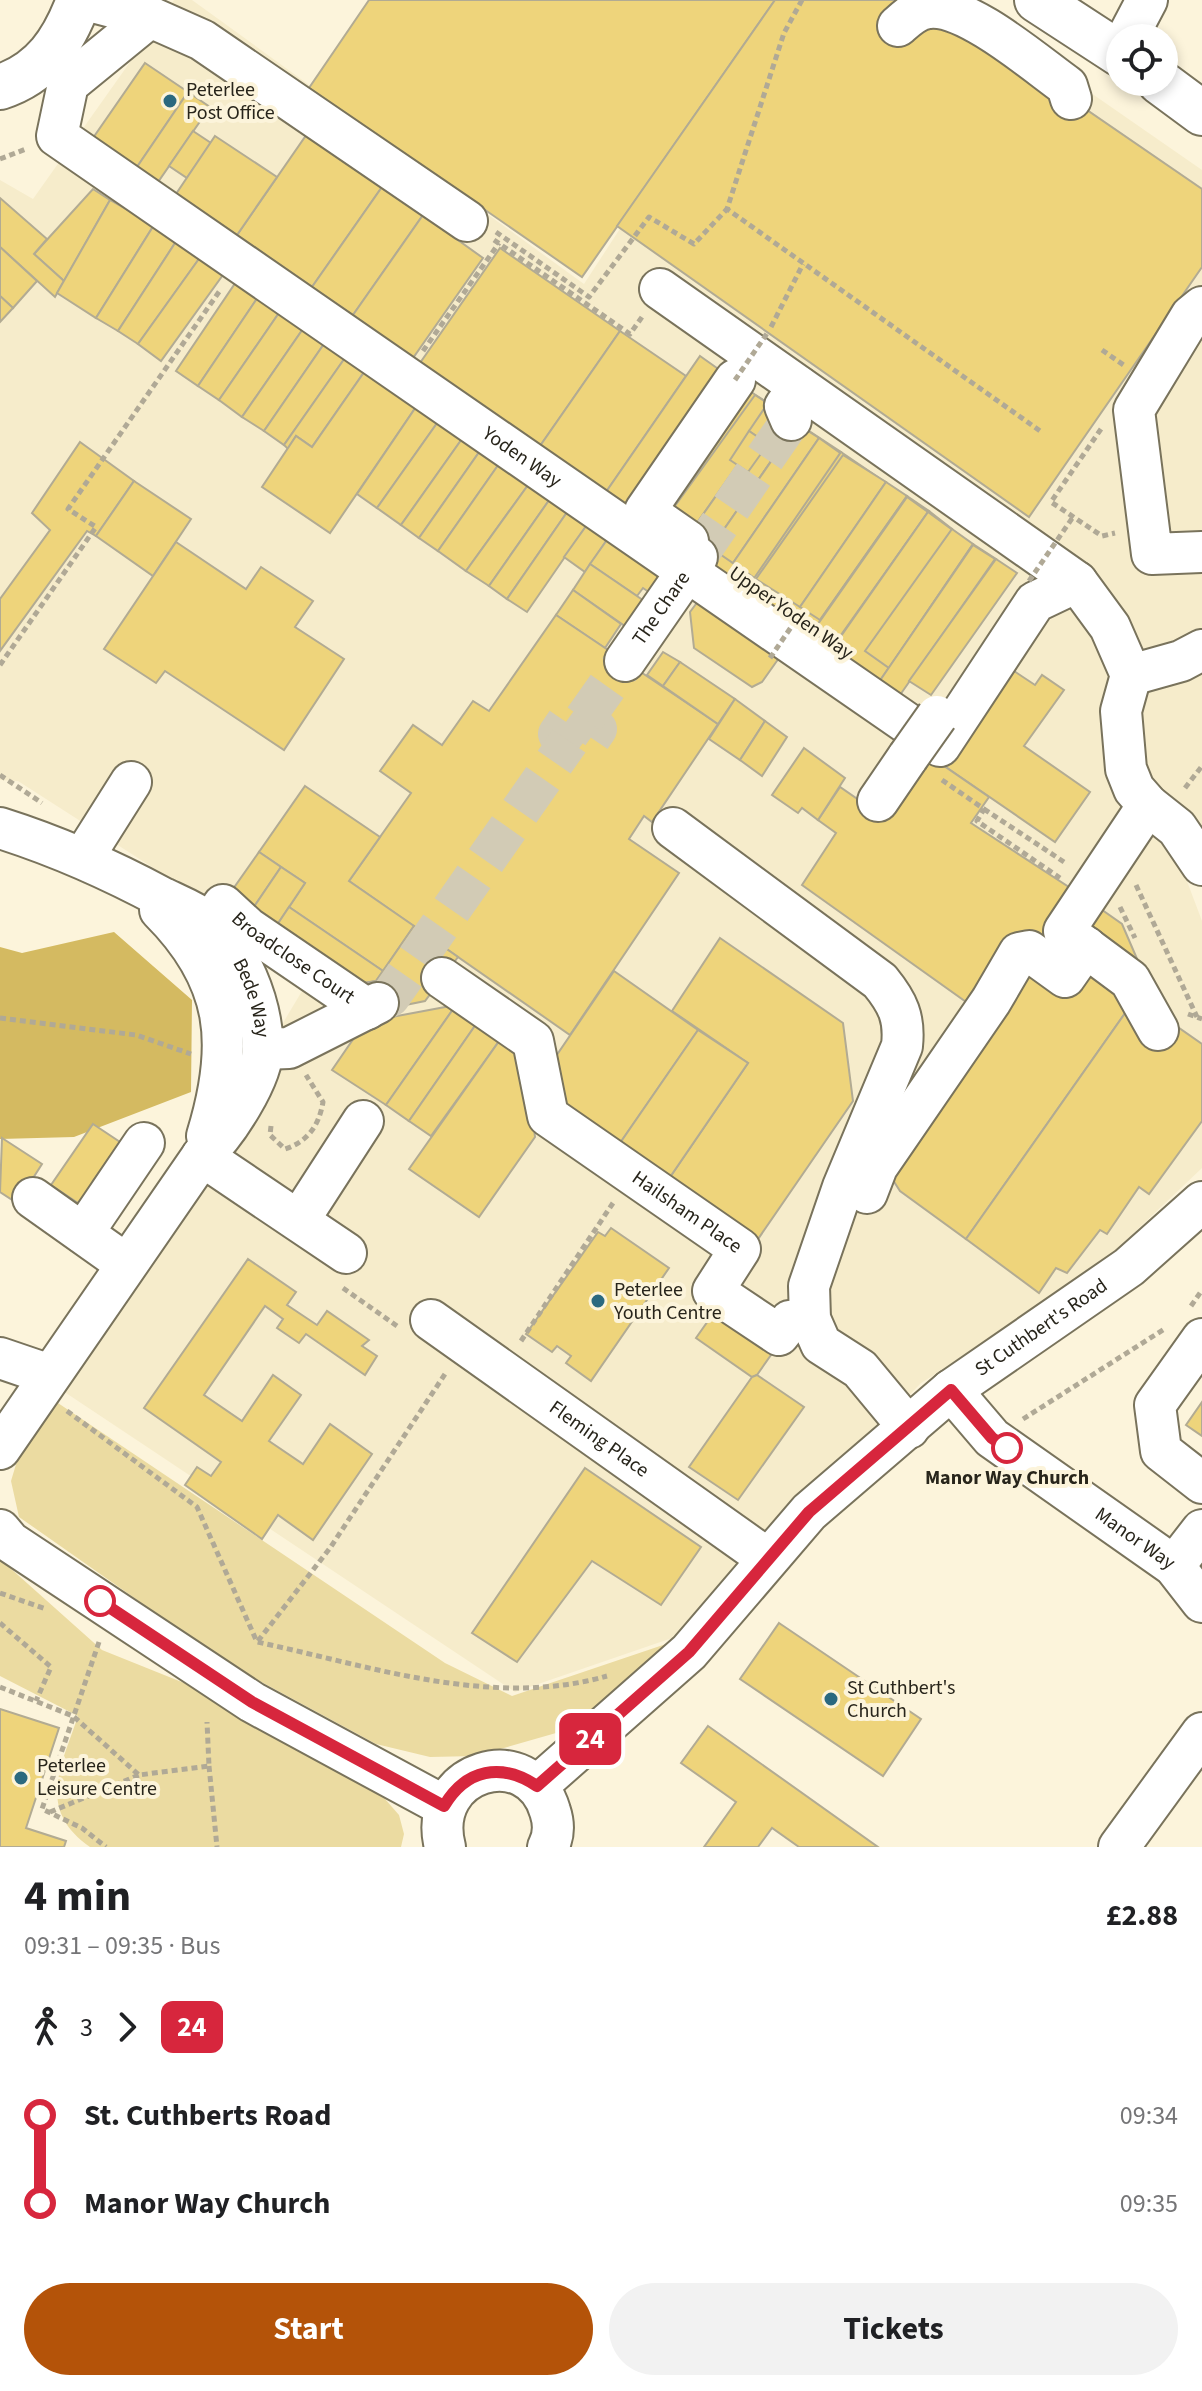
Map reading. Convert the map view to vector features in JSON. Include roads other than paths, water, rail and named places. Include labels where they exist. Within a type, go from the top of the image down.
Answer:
[{"type":"main road","points":[[0,87],[17,82],[46,61],[67,32],[82,0]]},
{"type":"main road","points":[[1037,0],[1106,44]]},
{"type":"main road","points":[[1178,95],[1202,113]]},
{"type":"street","points":[[82,0],[150,17],[202,40],[483,229]]},
{"type":"street","points":[[1134,24],[1147,0]]},
{"type":"street","points":[[898,26],[915,12],[928,8],[967,17],[1067,86],[1071,99]]},
{"type":"street","name":"Yoden Way","points":[[150,17],[68,84],[57,136],[406,376],[692,564],[940,746],[1035,602],[1077,582]]},
{"type":"street","points":[[660,289],[795,403],[847,404],[1077,582],[1110,627],[1131,675],[1121,711],[1126,769],[1134,789],[1176,823],[1202,865]]},
{"type":"street","points":[[1202,307],[1191,316],[1134,410],[1152,554],[1202,552]]},
{"type":"street","name":"Upper Yoden Way","points":[[735,380],[645,511],[937,715]]},
{"type":"street","name":"The Chare","points":[[625,661],[692,564]]},
{"type":"street","points":[[878,801],[1029,581]]},
{"type":"street","points":[[1131,675],[1181,661],[1202,650]]},
{"type":"street","points":[[83,858],[131,782]]},
{"type":"street","points":[[1158,1030],[1130,980],[1064,931],[1176,823]]},
{"type":"street","name":"Bede Way","points":[[0,828],[83,858],[206,921],[240,960],[256,1006],[276,1049],[218,1142],[202,1156],[0,1447]]},
{"type":"street","points":[[673,828],[880,981],[898,1004],[904,1027],[902,1046],[814,1263],[810,1310],[821,1344],[860,1369],[909,1428]]},
{"type":"street","name":"Bede Way","points":[[130,880],[189,939],[213,986],[225,1037],[220,1092],[202,1156]]},
{"type":"street","name":"Broadclose Court","points":[[223,905],[248,928],[373,1006],[276,1049]]},
{"type":"street","points":[[810,1310],[853,1229],[877,1167],[991,1001],[1002,977],[1019,953],[1029,951],[1065,977],[1086,947]]},
{"type":"street","name":"Hailsham Place","points":[[442,978],[533,1041],[548,1116],[740,1249],[713,1291],[779,1335],[790,1321],[810,1310]]},
{"type":"street","points":[[299,1220],[363,1121]]},
{"type":"street","points":[[83,1233],[144,1143]]},
{"type":"street","points":[[202,1156],[346,1253]]},
{"type":"street","points":[[33,1198],[126,1264]]},
{"type":"street","name":"St Cuthbert's Road","points":[[537,1786],[689,1652],[809,1512],[951,1390],[1129,1267],[1202,1202]]},
{"type":"street","name":"Fleming Place","points":[[431,1320],[768,1559]]},
{"type":"street","points":[[1189,1323],[1155,1405],[1161,1451],[1202,1483]]},
{"type":"street","points":[[0,1358],[44,1383]]},
{"type":"street","name":"Manor Way","points":[[951,1390],[992,1438],[1174,1566],[1202,1602]]},
{"type":"street","points":[[0,1530],[10,1542],[252,1702],[444,1806]]},
{"type":"street","points":[[1174,1566],[1202,1530]]},
{"type":"street","points":[[1119,1847],[1202,1733]]},
{"type":"street","points":[[445,1847],[440,1831],[444,1806],[454,1790],[469,1777],[488,1771],[521,1775],[537,1786],[547,1800],[556,1844]]},
{"type":"tunnel","points":[[697,557],[791,420]]},
{"type":"tunnel","points":[[584,719],[625,661]]},
{"type":"tunnel","points":[[573,712],[597,729],[582,751],[558,734],[573,712]]},
{"type":"tunnel","points":[[378,1003],[390,997],[569,741]]},
{"type":"place","name":"Peterlee Post Office","points":[[170,101]]},
{"type":"place","name":"Peterlee Youth Centre","points":[[598,1301]]},
{"type":"place","name":"Manor Way Church","points":[[1007,1448]]},
{"type":"place","name":"St Cuthbert's Church","points":[[831,1699]]},
{"type":"place","name":"Peterlee Leisure Centre","points":[[21,1778]]}]
